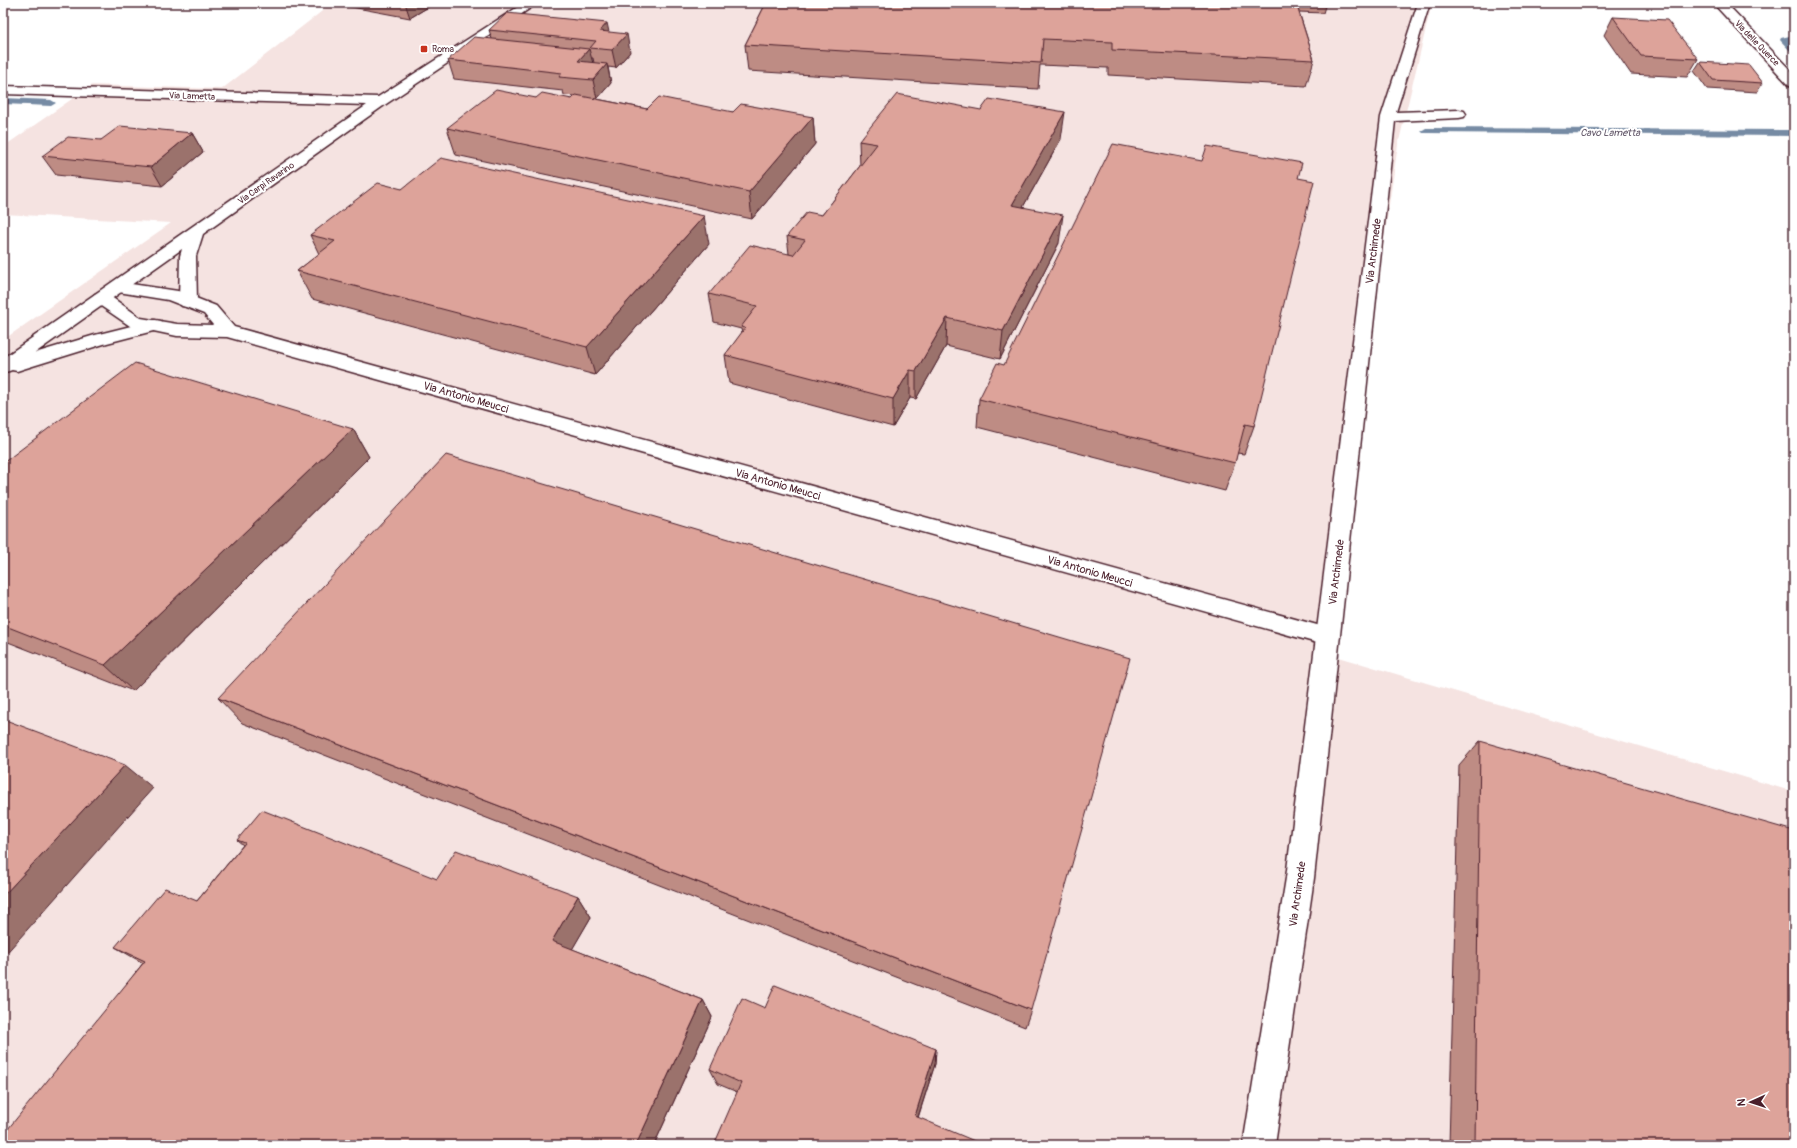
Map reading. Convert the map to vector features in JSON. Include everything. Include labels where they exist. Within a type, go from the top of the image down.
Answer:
[{"type":"street","name":"Via Carpi Ravarino","points":[[3,368],[381,101],[532,3]]},
{"type":"street","name":"Via Archimede","points":[[1259,1145],[1300,878],[1388,117],[1424,3]]},
{"type":"street","name":"Via delle Querce","points":[[1719,3],[1794,82]]},
{"type":"street","name":"Via Lametta","points":[[3,90],[381,101]]},
{"type":"street","points":[[1388,117],[1459,114]]},
{"type":"street","points":[[188,302],[188,256],[195,233]]},
{"type":"street","points":[[118,287],[172,295],[210,310],[228,331]]},
{"type":"street","name":"Via Antonio Meucci","points":[[101,298],[136,322],[177,330],[228,331],[1328,637]]},
{"type":"street","points":[[3,368],[154,325]]},
{"type":"shaded area","points":[[278,3],[1432,3],[1398,145],[1322,652],[1794,792],[1794,1145],[3,1145],[3,340],[171,223],[3,214],[3,147],[92,85],[222,89],[326,8]]},
{"type":"building","points":[[766,3],[1296,3],[1314,60],[1112,50],[1112,42],[1043,39],[1041,63],[745,45]]},
{"type":"building","points":[[507,13],[607,23],[600,31],[627,34],[612,50],[590,48],[596,41],[489,30]]},
{"type":"building","points":[[1613,17],[1667,20],[1698,59],[1641,56]]},
{"type":"building","points":[[474,37],[589,49],[578,61],[607,64],[593,80],[559,77],[562,73],[448,60]]},
{"type":"building","points":[[1700,62],[1749,65],[1763,83],[1713,80]]},
{"type":"building","points":[[496,90],[536,98],[542,93],[572,99],[576,95],[647,109],[659,97],[733,112],[741,104],[813,117],[749,192],[447,128]]},
{"type":"building","points":[[897,94],[981,110],[989,99],[1065,112],[1012,205],[1063,215],[1003,331],[947,318],[916,371],[910,370],[893,399],[725,355],[745,328],[741,327],[757,306],[709,294],[750,245],[793,255],[805,240],[787,236],[807,212],[822,215],[877,144],[859,141]]},
{"type":"building","points":[[120,126],[192,133],[151,167],[42,156],[68,137],[101,140]]},
{"type":"building","points":[[1113,144],[1202,161],[1207,146],[1302,163],[1298,178],[1314,181],[1254,426],[1245,424],[1235,463],[979,399],[997,363],[1004,365]]},
{"type":"building","points":[[441,158],[704,216],[587,347],[297,271],[335,241],[310,235],[378,183],[402,189]]},
{"type":"building","points":[[135,363],[353,429],[105,665],[3,625],[3,463]]},
{"type":"building","points":[[446,455],[1130,658],[1031,1010],[218,698]]},
{"type":"building","points":[[3,719],[125,765],[3,896]]},
{"type":"building","points":[[1480,741],[1794,831],[1794,1145],[1475,1145]]},
{"type":"building","points":[[262,810],[437,879],[456,850],[578,896],[552,941],[703,1000],[636,1145],[3,1145],[3,1135],[145,961],[115,947],[165,888],[197,901],[245,843],[237,840]]},
{"type":"building","points":[[775,985],[936,1049],[915,1116],[984,1145],[714,1145],[741,1083],[710,1069],[742,998],[765,1008]]},
{"type":"waterway","name":"Cavo Lametta","points":[[1794,38],[1784,40],[1794,50]]},
{"type":"waterway","name":"Cavo Lametta","points":[[3,101],[51,103]]},
{"type":"waterway","name":"Cavo Lametta","points":[[1426,131],[1794,133]]},
{"type":"place","name":"Roma","points":[[424,49]]}]
